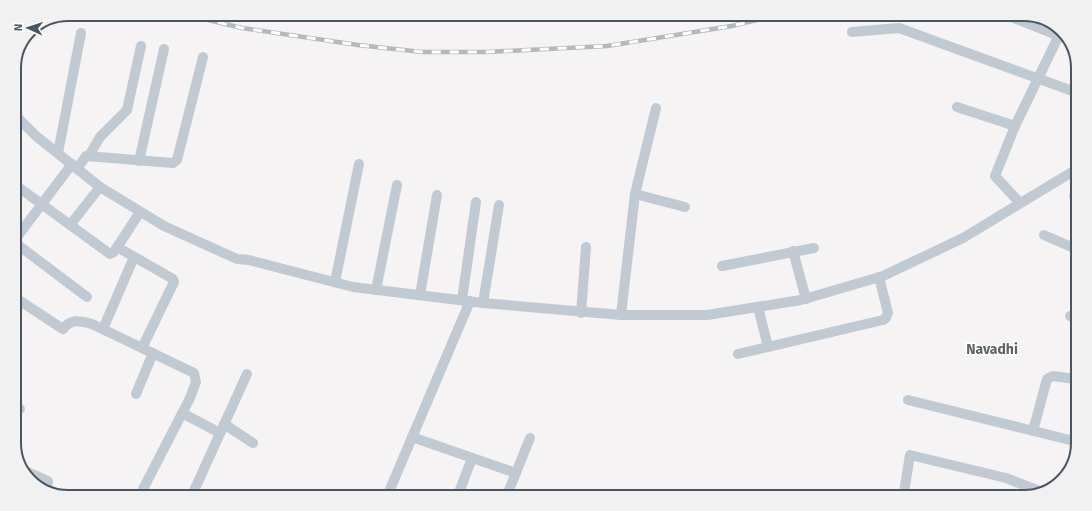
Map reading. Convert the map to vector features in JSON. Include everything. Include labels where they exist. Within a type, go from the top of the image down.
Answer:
[{"type":"street","points":[[1023,21],[1054,32]]},
{"type":"street","points":[[852,32],[899,28],[1071,91]]},
{"type":"street","points":[[58,153],[81,33]]},
{"type":"street","points":[[1020,203],[995,176],[1015,126],[1039,80],[1059,37]]},
{"type":"street","points":[[89,156],[100,137],[127,110],[141,46]]},
{"type":"street","points":[[139,161],[164,49]]},
{"type":"street","points":[[21,232],[74,166],[84,158],[89,156],[168,164],[177,160],[202,57]]},
{"type":"street","points":[[957,107],[1015,126]]},
{"type":"street","points":[[621,315],[635,194],[656,108]]},
{"type":"street","points":[[21,120],[100,187],[164,226],[237,259],[250,260],[335,282],[376,290],[483,303],[581,313],[621,315],[708,314],[758,307],[806,299],[878,278],[963,238],[1071,173]]},
{"type":"street","points":[[335,282],[359,164]]},
{"type":"street","points":[[376,290],[397,185]]},
{"type":"street","points":[[70,226],[100,187]]},
{"type":"street","points":[[21,189],[106,253],[114,252],[140,212]]},
{"type":"street","points":[[635,194],[685,207]]},
{"type":"street","points":[[420,295],[437,195]]},
{"type":"street","points":[[390,490],[466,301],[476,202]]},
{"type":"street","points":[[483,303],[499,205]]},
{"type":"street","points":[[1044,235],[1071,247]]},
{"type":"street","points":[[21,246],[87,297]]},
{"type":"street","points":[[581,313],[586,247]]},
{"type":"street","points":[[117,248],[170,276],[174,282],[142,348]]},
{"type":"street","points":[[722,266],[814,248]]},
{"type":"street","points":[[793,252],[806,299]]},
{"type":"street","points":[[103,329],[134,257]]},
{"type":"street","points":[[738,354],[886,318],[888,313],[878,278]]},
{"type":"street","points":[[21,302],[63,329],[68,323],[79,320],[103,329],[194,373],[196,382],[182,413],[143,490]]},
{"type":"street","points":[[758,307],[768,347]]},
{"type":"street","points":[[136,394],[153,353]]},
{"type":"street","points":[[194,490],[247,374]]},
{"type":"street","points":[[1032,430],[1047,379],[1053,376],[1071,378]]},
{"type":"street","points":[[908,400],[1071,439]]},
{"type":"street","points":[[182,413],[222,428],[253,443]]},
{"type":"street","points":[[412,437],[516,473]]},
{"type":"street","points":[[509,490],[530,438]]},
{"type":"street","points":[[903,490],[910,455],[1006,478],[1034,489]]},
{"type":"street","points":[[460,490],[472,458]]},
{"type":"street","points":[[34,475],[48,481],[49,486]]},
{"type":"railway","points":[[212,21],[242,28],[358,45],[422,52],[487,52],[607,46],[732,26],[753,21]]},
{"type":"district","name":"Navadhi","points":[[992,349]]}]
